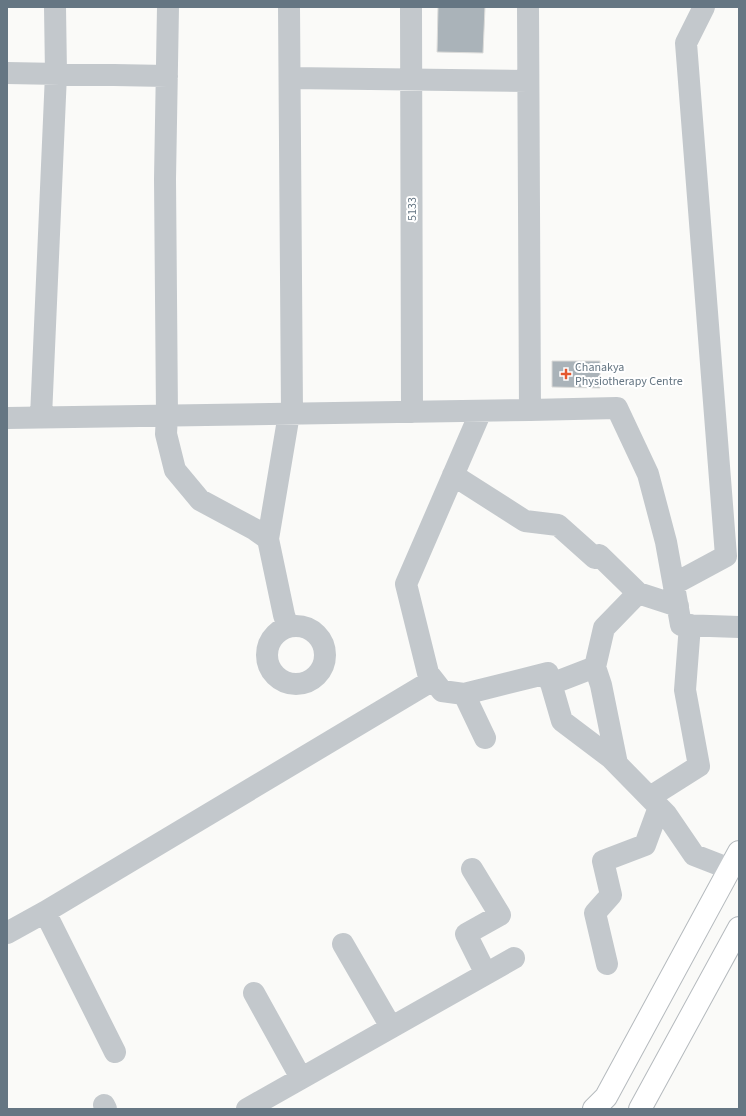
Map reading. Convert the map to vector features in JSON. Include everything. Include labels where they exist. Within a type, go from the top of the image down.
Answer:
[{"type":"main road","points":[[594,1109],[606,1096],[734,860]]},
{"type":"main road","points":[[640,1109],[739,928]]},
{"type":"street","points":[[41,417],[56,74],[55,7]]},
{"type":"street","points":[[168,7],[165,179],[166,434],[175,470],[200,500],[254,529],[268,539]]},
{"type":"street","points":[[288,627],[284,615],[268,539],[291,414],[289,7]]},
{"type":"street","name":"5133","points":[[410,7],[412,412]]},
{"type":"street","points":[[528,7],[530,410]]},
{"type":"street","points":[[674,584],[732,557],[686,43],[704,7]]},
{"type":"street","points":[[7,73],[167,76]]},
{"type":"street","points":[[290,78],[528,81]]},
{"type":"street","points":[[7,418],[617,408],[648,474],[666,542],[681,625],[739,627]]},
{"type":"street","points":[[481,411],[406,584],[428,673],[442,691],[464,694],[548,673],[562,721],[617,764],[666,814],[694,855],[734,860]]},
{"type":"street","points":[[453,475],[525,521],[558,525],[595,558],[599,555],[638,593],[678,606]]},
{"type":"street","points":[[617,764],[601,685],[595,667],[604,628],[638,593]]},
{"type":"street","points":[[607,964],[595,913],[611,895],[603,861],[645,845],[654,802],[699,766],[685,690],[690,625]]},
{"type":"street","points":[[551,684],[595,667]]},
{"type":"street","points":[[7,933],[45,912],[433,680]]},
{"type":"street","points":[[464,694],[485,738]]},
{"type":"street","points":[[472,869],[500,915],[466,934],[486,974]]},
{"type":"street","points":[[45,912],[115,1052]]},
{"type":"street","points":[[343,944],[391,1027]]},
{"type":"street","points":[[247,1109],[514,958]]},
{"type":"street","points":[[254,993],[301,1078]]},
{"type":"building","points":[[438,7],[485,7],[483,53],[437,52]]},
{"type":"building","points":[[552,361],[600,361],[600,388],[552,387]]},
{"type":"place","name":"Chanakya Physiotherapy Centre","points":[[566,374]]}]
